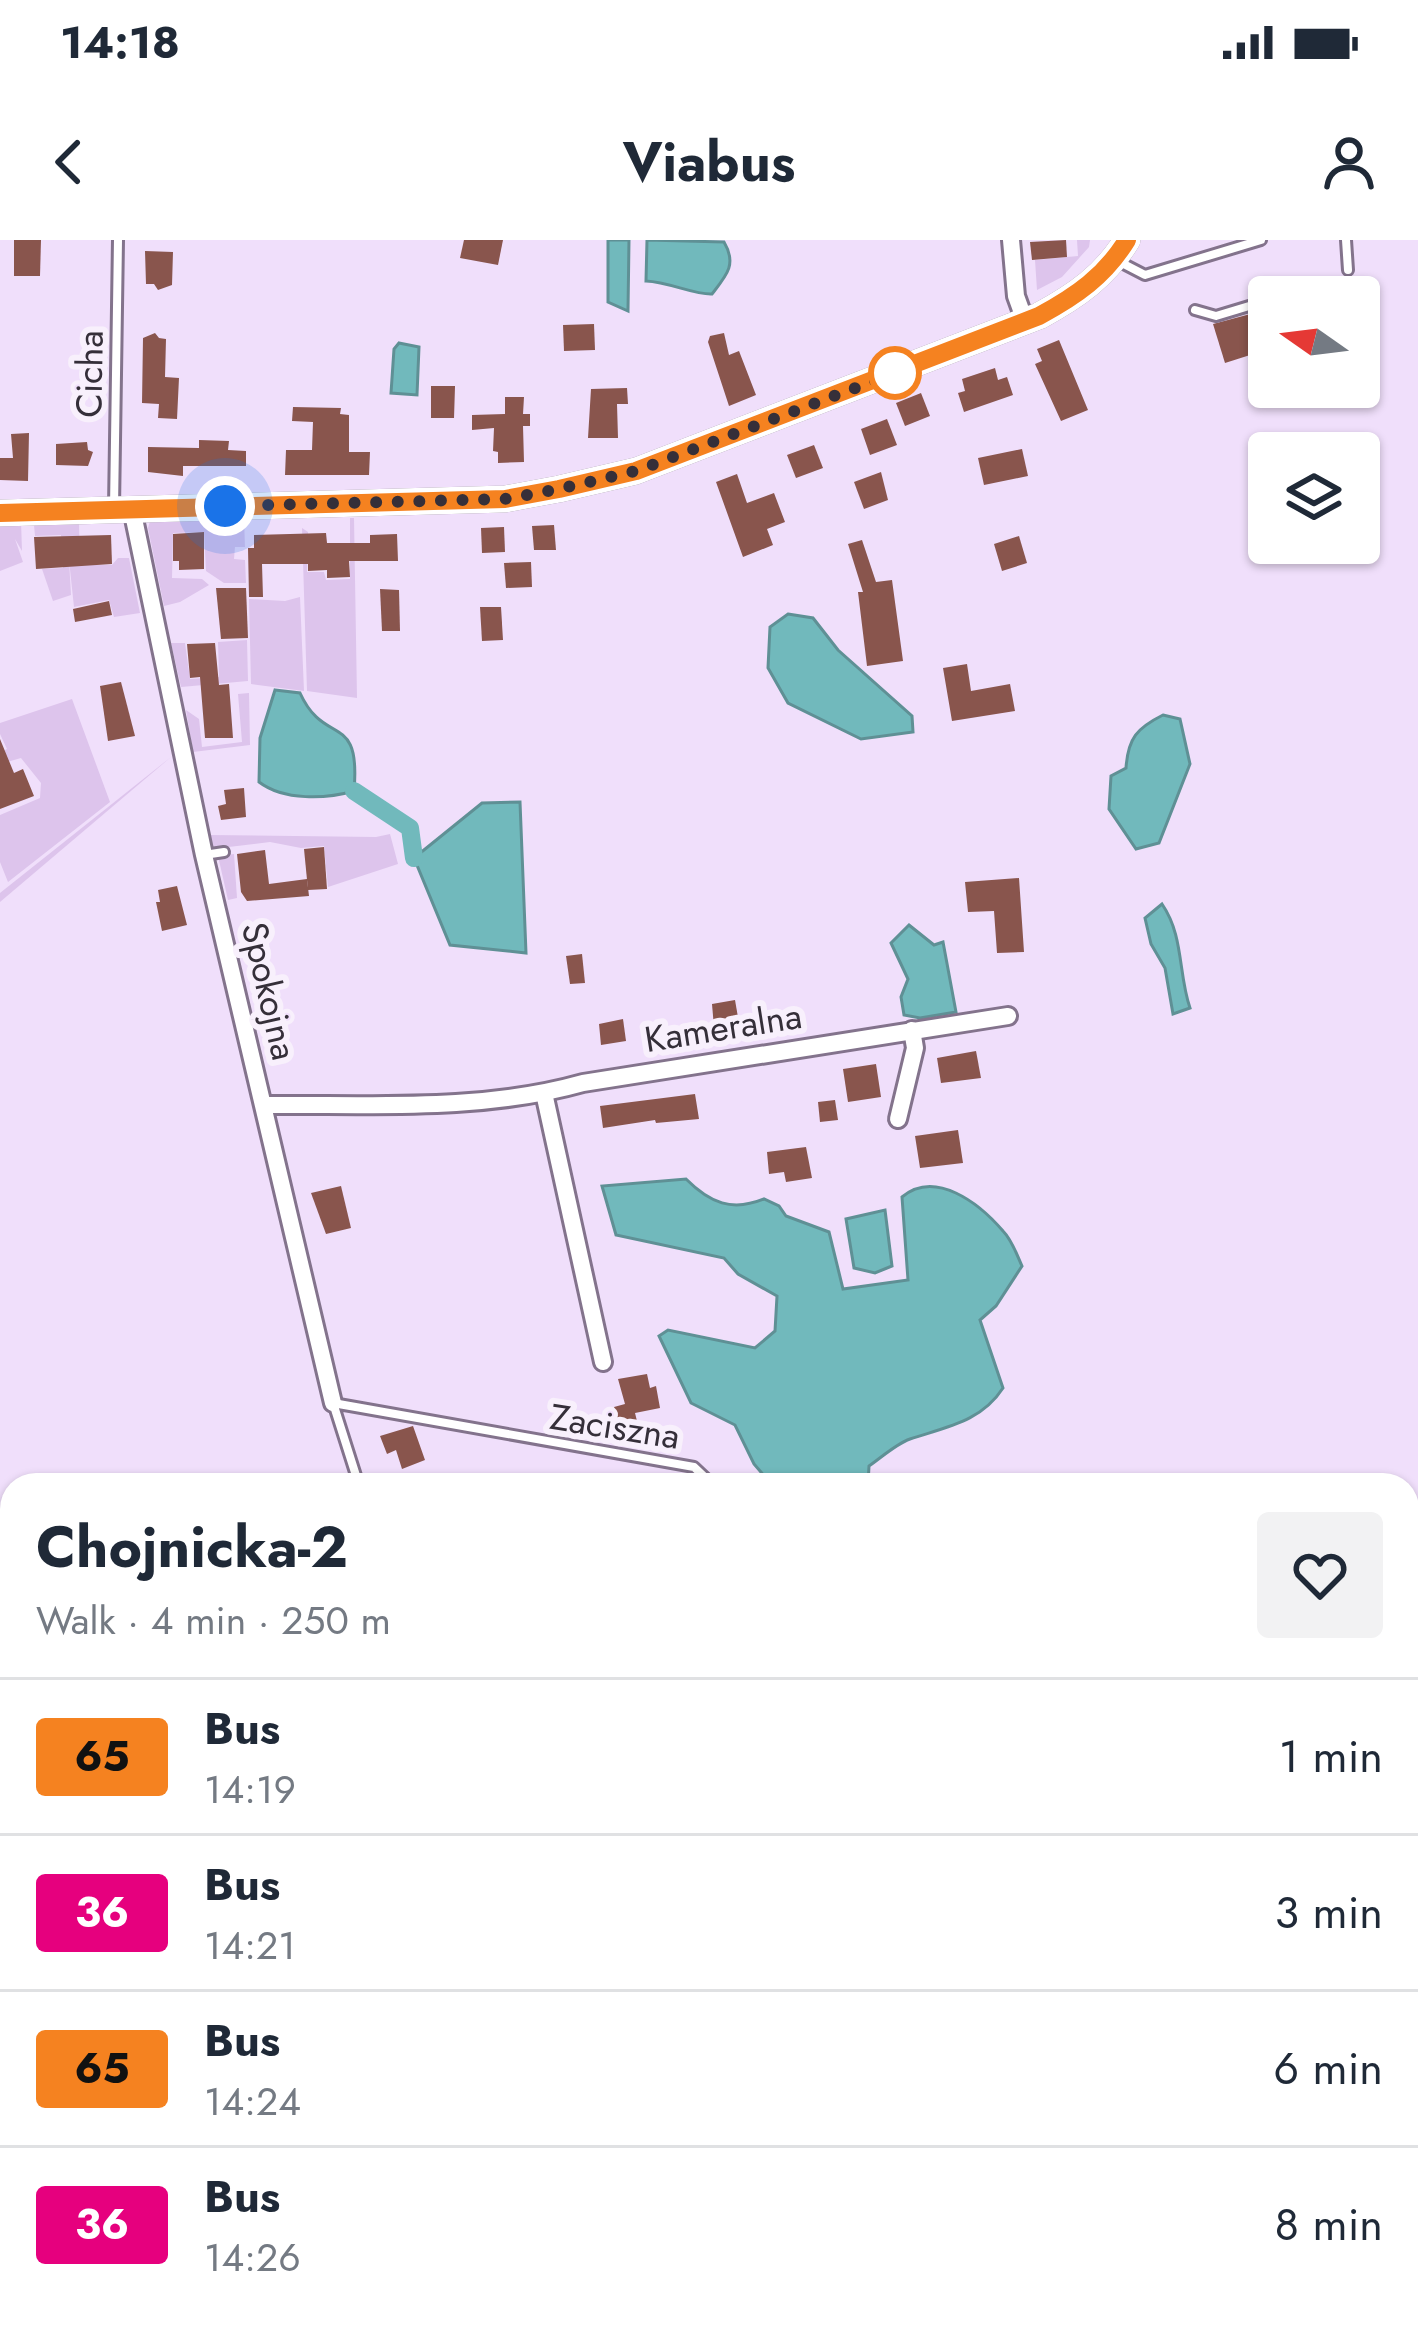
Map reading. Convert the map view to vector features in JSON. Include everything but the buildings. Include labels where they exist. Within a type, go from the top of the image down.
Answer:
[{"type":"street","points":[[1011,240],[1013,284],[1025,321]]},
{"type":"street","points":[[0,513],[505,499],[636,471],[1025,321],[1082,292],[1121,250]]},
{"type":"street","name":"Spokojna","points":[[123,509],[333,1402]]},
{"type":"street","name":"Kameralna","points":[[264,1105],[456,1103],[544,1094],[583,1083],[1008,1016]]},
{"type":"street","points":[[898,1119],[915,1048],[912,1030]]},
{"type":"street","points":[[544,1094],[603,1361]]},
{"type":"lane","name":"Cicha","points":[[118,240],[123,509]]},
{"type":"lane","points":[[1121,250],[1131,271],[1145,274],[1262,240]]},
{"type":"lane","points":[[1346,240],[1348,270]]},
{"type":"lane","points":[[1196,310],[1216,316],[1248,306]]},
{"type":"lane","points":[[204,855],[224,852]]},
{"type":"lane","name":"Zaciszna","points":[[333,1402],[694,1467],[700,1473]]},
{"type":"lane","name":"Spokojna","points":[[333,1402],[355,1473]]},
{"type":"shaded area","points":[[608,240],[629,240],[628,311],[608,302]]},
{"type":"shaded area","points":[[647,240],[724,242],[730,257],[728,269],[712,294],[646,281]]},
{"type":"shaded area","points":[[1077,240],[1090,240],[1089,247],[1062,277],[1037,290],[1035,260],[1078,256]]},
{"type":"shaded area","points":[[399,343],[419,347],[417,395],[391,393],[394,349]]},
{"type":"shaded area","points":[[244,518],[245,547],[235,547],[234,559],[245,560],[246,583],[224,583],[206,571],[204,532],[173,533],[172,578],[202,579],[209,585],[164,606],[150,521]]},
{"type":"shaded area","points":[[350,518],[354,518],[357,698],[307,691],[302,528],[308,532],[307,572],[324,572],[326,580],[350,579]]},
{"type":"shaded area","points":[[21,521],[22,551],[15,539],[23,562],[0,571],[0,522]]},
{"type":"shaded area","points":[[79,523],[80,565],[112,565],[118,558],[129,558],[140,613],[114,617],[109,600],[74,607],[69,560],[71,595],[53,601],[42,569],[63,568],[61,535],[35,536],[34,525]]},
{"type":"shaded area","points":[[300,597],[304,691],[251,684],[249,599]]},
{"type":"shaded area","points":[[788,614],[813,618],[838,650],[912,716],[913,732],[861,739],[788,703],[768,668],[770,627]]},
{"type":"shaded area","points":[[247,640],[248,681],[181,687],[171,643],[185,643],[190,679],[219,677],[218,642]]},
{"type":"shaded area","points":[[275,690],[300,693],[320,720],[347,739],[355,766],[354,791],[305,797],[280,793],[259,782],[260,738]]},
{"type":"shaded area","points":[[249,693],[250,745],[193,752],[186,710],[199,719],[202,747],[242,742],[238,694]]},
{"type":"shaded area","points":[[72,699],[110,802],[8,882],[0,862],[0,815],[40,798],[41,783],[21,758],[0,764],[0,753],[7,749],[0,723]]},
{"type":"shaded area","points":[[1163,715],[1180,719],[1190,764],[1159,843],[1136,849],[1109,809],[1111,776],[1126,768],[1135,735]]},
{"type":"shaded area","points":[[171,757],[0,902],[0,893]]},
{"type":"shaded area","points":[[520,802],[526,953],[450,945],[414,858],[482,803]]},
{"type":"shaded area","points":[[390,834],[398,864],[328,887],[324,846],[301,848],[270,842],[212,849],[209,835],[376,837]]},
{"type":"shaded area","points":[[234,854],[237,898],[228,900],[218,856]]},
{"type":"shaded area","points":[[1162,904],[1174,929],[1190,1008],[1173,1014],[1165,968],[1151,944],[1145,918]]},
{"type":"shaded area","points":[[909,925],[934,945],[943,942],[956,1012],[920,1018],[904,1015],[901,997],[908,979],[891,943]]},
{"type":"shaded area","points":[[686,1179],[722,1203],[742,1205],[764,1199],[779,1206],[786,1216],[829,1232],[843,1289],[908,1280],[902,1197],[928,1187],[956,1193],[993,1220],[1022,1266],[996,1306],[980,1320],[1003,1388],[973,1416],[889,1451],[869,1466],[869,1473],[762,1473],[735,1425],[691,1403],[659,1336],[668,1330],[755,1348],[775,1331],[777,1296],[738,1274],[724,1258],[616,1235],[602,1186]]},
{"type":"shaded area","points":[[885,1210],[892,1266],[875,1273],[854,1268],[846,1219]]},
{"type":"waterway","points":[[354,791],[410,828],[414,858]]},
{"type":"bus line","name":"65","points":[[0,513],[505,499],[636,471],[1039,316],[1082,292],[1127,240]]},
{"type":"route","points":[[225,506],[505,499],[559,489],[636,471],[895,373]]}]
